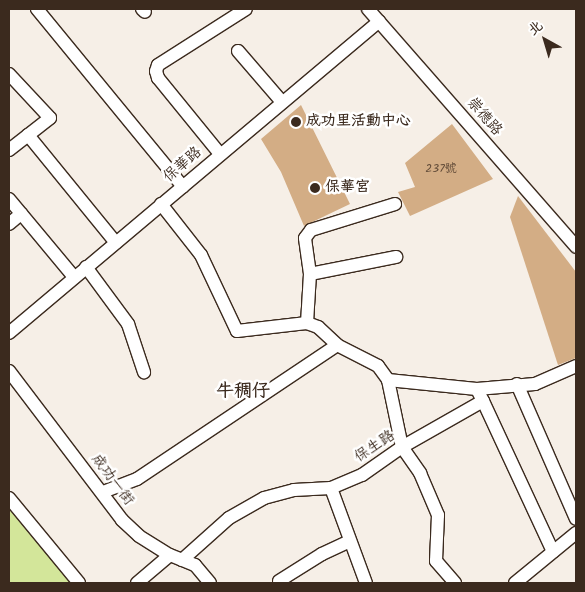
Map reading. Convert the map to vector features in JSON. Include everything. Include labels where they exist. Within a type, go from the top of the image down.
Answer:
[{"type":"street","points":[[37,9],[183,187]]},
{"type":"street","points":[[220,154],[156,71],[158,65],[246,9]]},
{"type":"street","name":"崇德路","points":[[368,9],[576,247]]},
{"type":"street","name":"保華路","points":[[9,333],[378,21]]},
{"type":"street","points":[[238,50],[282,102]]},
{"type":"street","points":[[9,150],[50,118],[10,77]]},
{"type":"street","points":[[28,135],[116,242]]},
{"type":"street","points":[[9,199],[74,278]]},
{"type":"street","points":[[161,204],[201,255],[237,331],[307,323],[318,327],[337,345],[378,366],[388,380],[402,447],[420,473],[438,515],[436,561],[455,583]]},
{"type":"street","points":[[307,323],[310,274],[305,238],[311,230],[395,204]]},
{"type":"street","points":[[9,224],[21,214]]},
{"type":"street","points":[[310,274],[396,257]]},
{"type":"street","points":[[86,268],[128,324],[144,372]]},
{"type":"street","points":[[103,492],[137,479],[337,345]]},
{"type":"street","name":"成功一街","points":[[9,371],[103,492],[122,520],[139,536],[176,558],[195,565],[210,583]]},
{"type":"street","points":[[388,380],[477,389],[517,384],[535,384],[575,371]]},
{"type":"street","points":[[517,384],[576,519]]},
{"type":"street","points":[[477,389],[553,552]]},
{"type":"street","name":"保生路","points":[[137,583],[176,558],[229,518],[264,498],[294,490],[331,488],[362,476],[402,447],[483,401]]},
{"type":"street","points":[[331,488],[348,542],[366,583]]},
{"type":"street","points":[[9,498],[79,583]]},
{"type":"street","points":[[515,583],[576,533]]},
{"type":"street","points":[[280,581],[322,554],[348,542]]},
{"type":"green space","points":[[9,509],[71,583],[9,583]]},
{"type":"building","points":[[301,105],[350,204],[304,226],[281,172],[261,139]]},
{"type":"building","points":[[452,124],[493,179],[410,216],[398,192],[415,187],[405,163]]},
{"type":"building","points":[[518,196],[576,272],[576,358],[558,365],[510,217]]},
{"type":"place","name":"成功里活動中心","points":[[296,122]]},
{"type":"place","name":"保華宮","points":[[315,188]]},
{"type":"district","name":"牛稠仔","points":[[243,392]]}]
